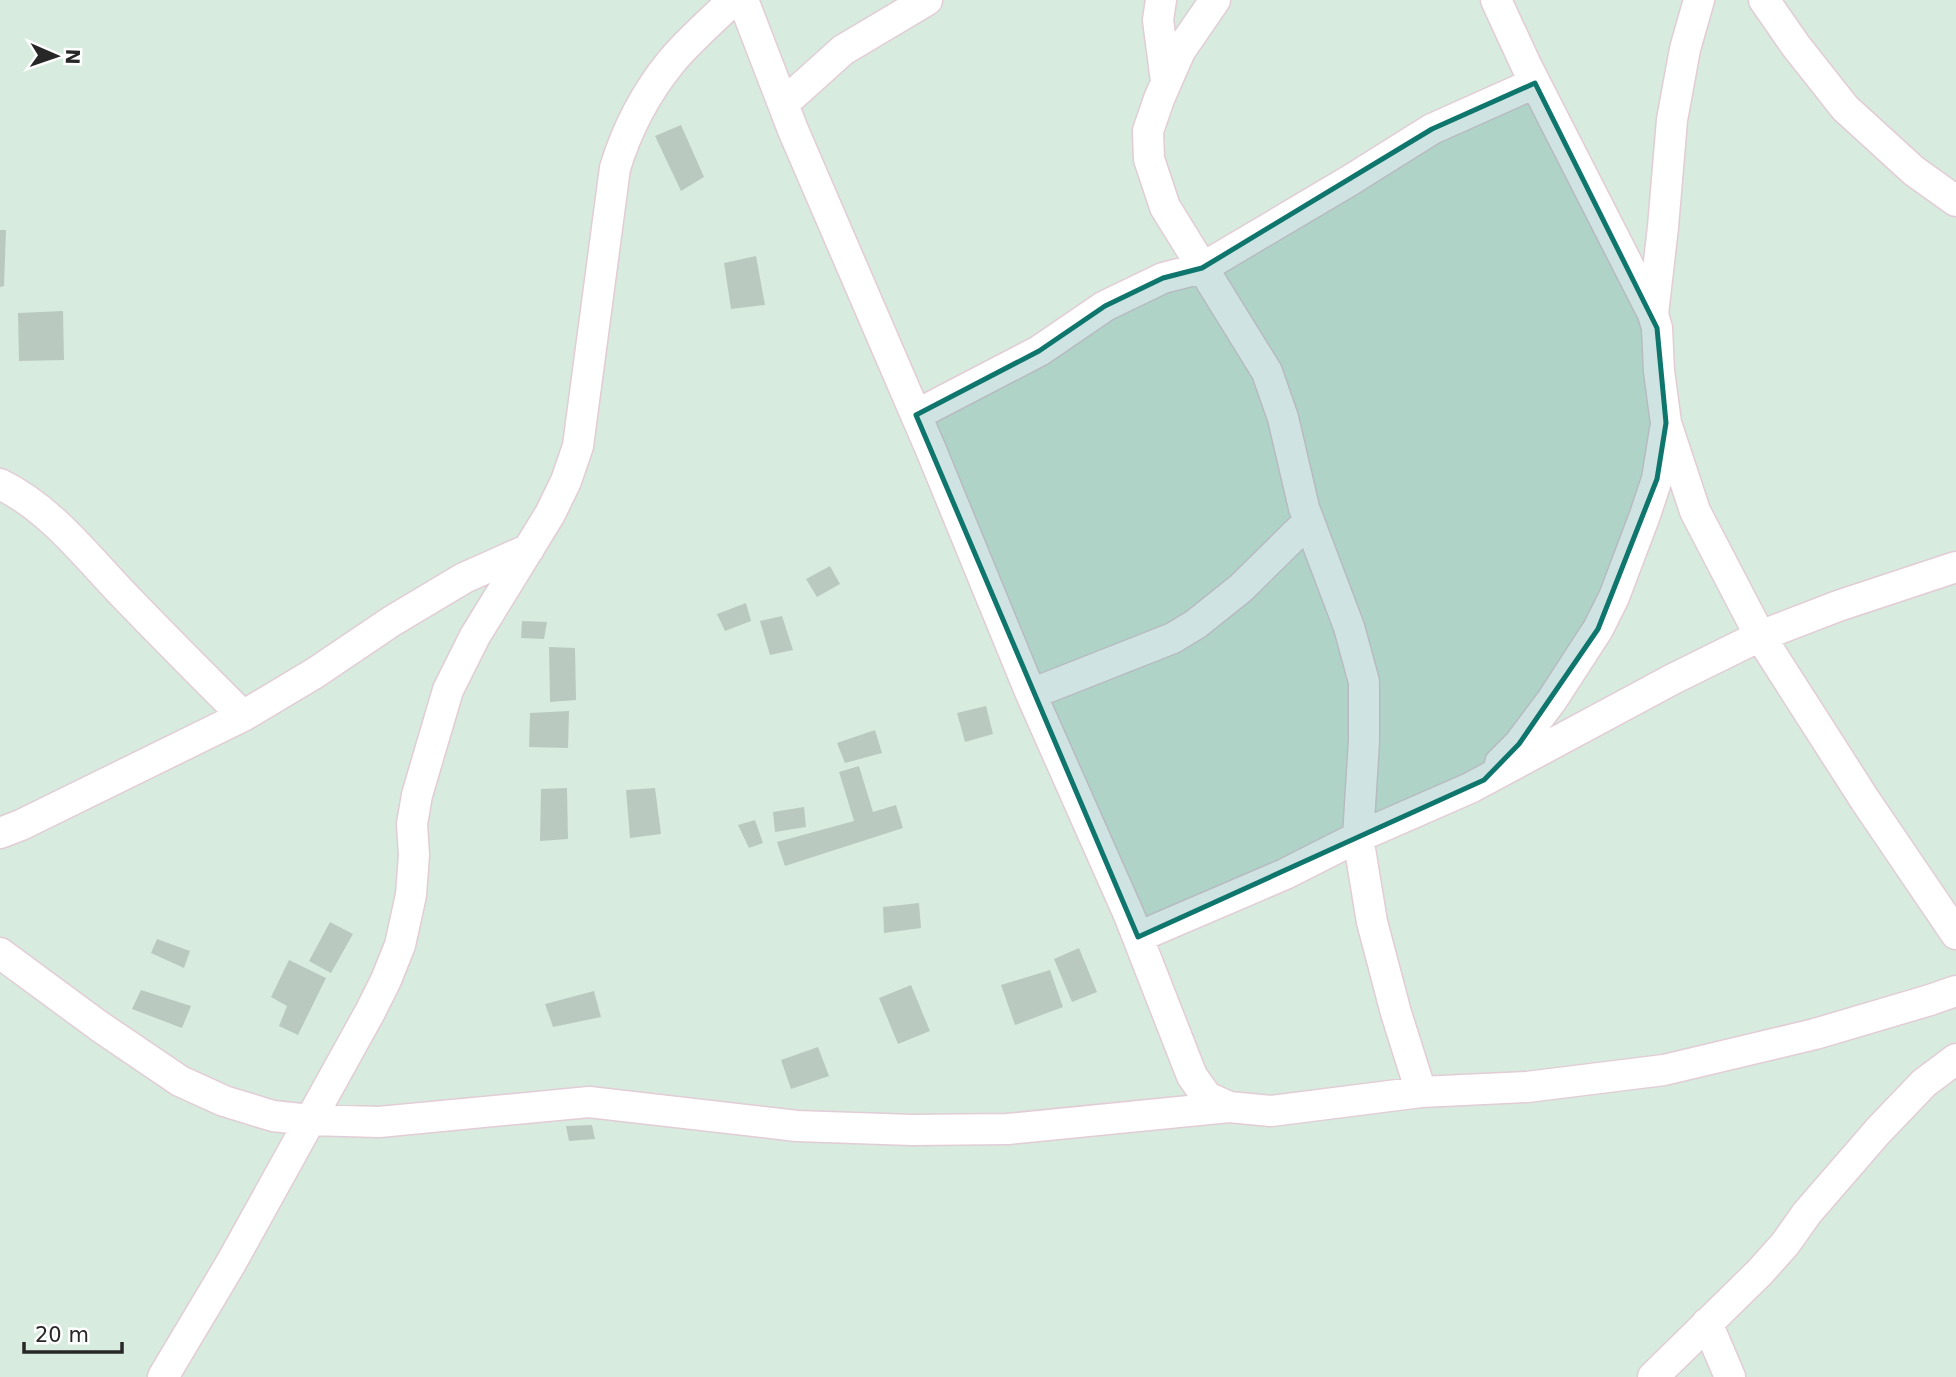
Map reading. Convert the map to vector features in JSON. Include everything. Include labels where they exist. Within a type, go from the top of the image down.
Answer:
[{"type":"street","points":[[163,1377],[231,1263],[386,980],[400,945],[411,895],[414,855],[412,824],[417,795],[448,690],[475,636],[550,514],[566,481],[578,446],[615,168],[622,144],[638,110],[672,61],[733,0]]},
{"type":"street","points":[[743,0],[783,104],[1031,694],[1138,937],[1192,1076],[1207,1097],[1229,1107]]},
{"type":"street","points":[[783,104],[843,50],[927,0]]},
{"type":"street","points":[[1161,0],[1158,20],[1166,81]]},
{"type":"street","points":[[1215,0],[1180,51],[1166,81],[1148,131],[1149,159],[1165,207],[1266,372],[1283,418],[1304,508],[1349,627],[1364,682],[1364,741],[1358,837],[1372,922],[1396,1013],[1421,1092]]},
{"type":"street","points":[[1496,0],[1535,83],[1653,314],[1657,328],[1666,423],[1695,511],[1760,636],[1956,934]]},
{"type":"street","points":[[1653,314],[1672,120],[1685,49],[1699,0]]},
{"type":"street","points":[[1765,0],[1796,46],[1845,108],[1914,170],[1956,201]]},
{"type":"street","points":[[916,415],[1039,351],[1105,306],[1163,278],[1202,268],[1432,129],[1535,83]]},
{"type":"street","points":[[1483,780],[1527,733],[1598,629],[1614,597],[1645,515],[1657,478],[1666,423]]},
{"type":"street","points":[[0,484],[22,495],[54,521],[243,716]]},
{"type":"street","points":[[1031,694],[1173,638],[1196,624],[1241,588],[1309,521]]},
{"type":"street","points":[[0,833],[243,716],[464,578],[529,549]]},
{"type":"street","points":[[1138,937],[1285,874],[1358,837],[1483,780],[1760,636],[1838,606],[1956,567]]},
{"type":"street","points":[[0,953],[99,1026],[180,1081],[224,1101],[273,1116],[379,1122],[589,1102],[797,1126],[912,1129],[1008,1129],[1229,1107],[1271,1111],[1421,1092],[1527,1087],[1664,1070],[1815,1034],[1956,991]]},
{"type":"street","points":[[1653,1377],[1760,1272],[1878,1131],[1924,1083],[1956,1059]]},
{"type":"street","points":[[1707,1323],[1730,1377]]},
{"type":"highlighted area","points":[[1535,83],[1657,328],[1666,423],[1657,479],[1598,629],[1519,744],[1484,780],[1138,937],[916,415],[1039,351],[1105,306],[1163,278],[1202,268],[1432,129]]},
{"type":"building","points":[[681,125],[704,177],[681,191],[655,136]]},
{"type":"building","points":[[0,230],[6,230],[4,286],[0,287]]},
{"type":"building","points":[[756,256],[765,305],[731,309],[724,263]]},
{"type":"building","points":[[63,311],[64,360],[19,361],[18,313]]},
{"type":"building","points":[[830,566],[840,584],[817,597],[806,579]]},
{"type":"building","points":[[746,603],[751,621],[725,631],[717,614]]},
{"type":"building","points":[[782,616],[793,650],[770,655],[760,621]]},
{"type":"building","points":[[522,621],[547,622],[544,639],[521,638]]},
{"type":"building","points":[[549,647],[575,648],[576,700],[550,702]]},
{"type":"building","points":[[986,706],[993,734],[965,742],[957,713]]},
{"type":"building","points":[[569,711],[568,748],[529,747],[530,713]]},
{"type":"building","points":[[875,730],[882,753],[845,763],[837,743]]},
{"type":"building","points":[[859,766],[873,812],[896,805],[903,828],[785,866],[777,842],[854,821],[839,772]]},
{"type":"building","points":[[567,788],[568,839],[540,841],[541,789]]},
{"type":"building","points":[[655,788],[661,834],[630,838],[626,790]]},
{"type":"building","points":[[804,807],[806,827],[775,832],[773,812]]},
{"type":"building","points":[[755,820],[763,843],[749,848],[738,825]]},
{"type":"building","points":[[919,903],[921,928],[884,933],[883,907]]},
{"type":"building","points":[[330,922],[353,934],[331,973],[309,961]]},
{"type":"building","points":[[157,939],[190,951],[184,968],[151,953]]},
{"type":"building","points":[[1079,948],[1097,992],[1072,1002],[1054,959]]},
{"type":"building","points":[[289,960],[326,978],[298,1035],[279,1026],[287,1006],[271,997]]},
{"type":"building","points":[[1050,970],[1063,1007],[1015,1025],[1001,985]]},
{"type":"building","points":[[911,985],[930,1031],[898,1044],[879,998]]},
{"type":"building","points":[[141,990],[191,1006],[182,1028],[132,1009]]},
{"type":"building","points":[[594,991],[601,1017],[553,1027],[545,1004]]},
{"type":"building","points":[[818,1047],[829,1076],[791,1089],[781,1060]]},
{"type":"building","points":[[592,1125],[595,1139],[569,1141],[566,1126]]}]
